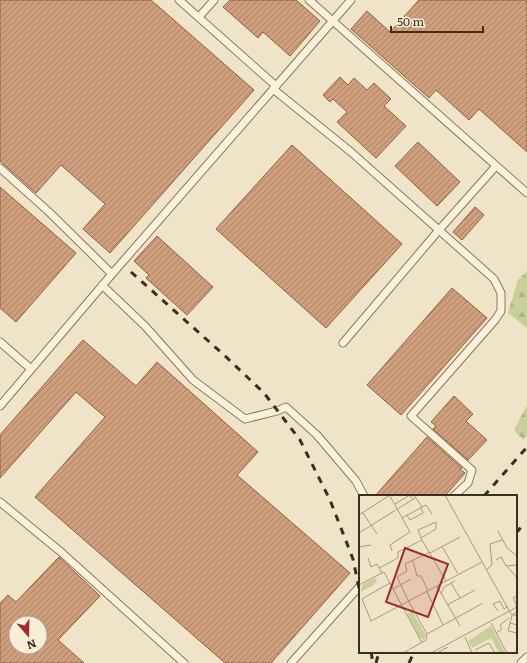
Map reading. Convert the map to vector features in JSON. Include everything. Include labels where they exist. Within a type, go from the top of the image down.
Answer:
[{"type":"lane","points":[[179,0],[274,88],[351,152],[494,279],[501,293],[501,310],[495,320],[411,416],[472,470],[468,482],[455,495]]},
{"type":"lane","points":[[198,17],[214,0]]},
{"type":"lane","points":[[310,0],[527,193]]},
{"type":"lane","points":[[0,406],[102,285],[351,0]]},
{"type":"lane","points":[[343,343],[439,230],[496,166]]},
{"type":"lane","points":[[0,168],[49,212],[112,274]]},
{"type":"lane","points":[[102,285],[145,326],[193,380],[246,419],[277,411],[286,406],[317,436],[356,481],[363,495]]},
{"type":"lane","points":[[0,342],[31,369]]},
{"type":"lane","points":[[0,502],[61,552],[184,663]]},
{"type":"lane","points":[[292,663],[359,587]]},
{"type":"lane","points":[[521,663],[527,657]]},
{"type":"green space","points":[[527,271],[527,328],[508,313],[518,280]]},
{"type":"green space","points":[[527,405],[527,436],[523,440],[514,430]]},
{"type":"building","points":[[0,0],[151,0],[254,90],[110,253],[83,229],[105,204],[61,165],[36,193],[0,161]]},
{"type":"building","points":[[230,0],[296,0],[320,21],[290,56],[263,32],[258,38],[223,7]]},
{"type":"building","points":[[419,0],[527,0],[527,152],[479,109],[469,120],[436,90],[429,98],[351,29],[367,11],[390,32]]},
{"type":"building","points":[[340,77],[348,85],[354,78],[367,90],[374,83],[391,99],[384,106],[406,126],[376,158],[337,122],[347,112],[333,99],[330,102],[323,95]]},
{"type":"building","points":[[418,142],[460,182],[437,206],[395,166]]},
{"type":"building","points":[[292,145],[402,244],[326,328],[216,229]]},
{"type":"building","points":[[0,187],[76,253],[16,322],[0,308]]},
{"type":"building","points":[[475,207],[484,215],[462,240],[453,232]]},
{"type":"building","points":[[157,236],[213,287],[187,315],[146,278],[149,275],[134,261]]},
{"type":"building","points":[[452,288],[487,318],[401,415],[367,385]]},
{"type":"building","points":[[83,340],[136,386],[157,362],[258,452],[237,475],[350,573],[271,663],[225,663],[35,497],[105,417],[76,392],[0,478],[0,435]]},
{"type":"building","points":[[454,396],[473,414],[466,421],[487,440],[468,460],[433,429],[436,426],[431,422]]},
{"type":"building","points":[[427,437],[462,468],[460,469],[465,473],[446,495],[376,495]]},
{"type":"building","points":[[59,557],[100,596],[58,640],[84,663],[0,663],[0,603],[8,595],[16,602]]},
{"type":"railway","points":[[131,272],[264,393],[300,440],[330,500],[353,559],[359,588]]},
{"type":"railway","points":[[485,495],[527,447]]},
{"type":"railway","points":[[517,532],[524,524]]},
{"type":"railway","points":[[371,653],[373,663]]},
{"type":"railway","points":[[376,663],[379,653]]},
{"type":"railway","points":[[409,663],[414,653]]}]
